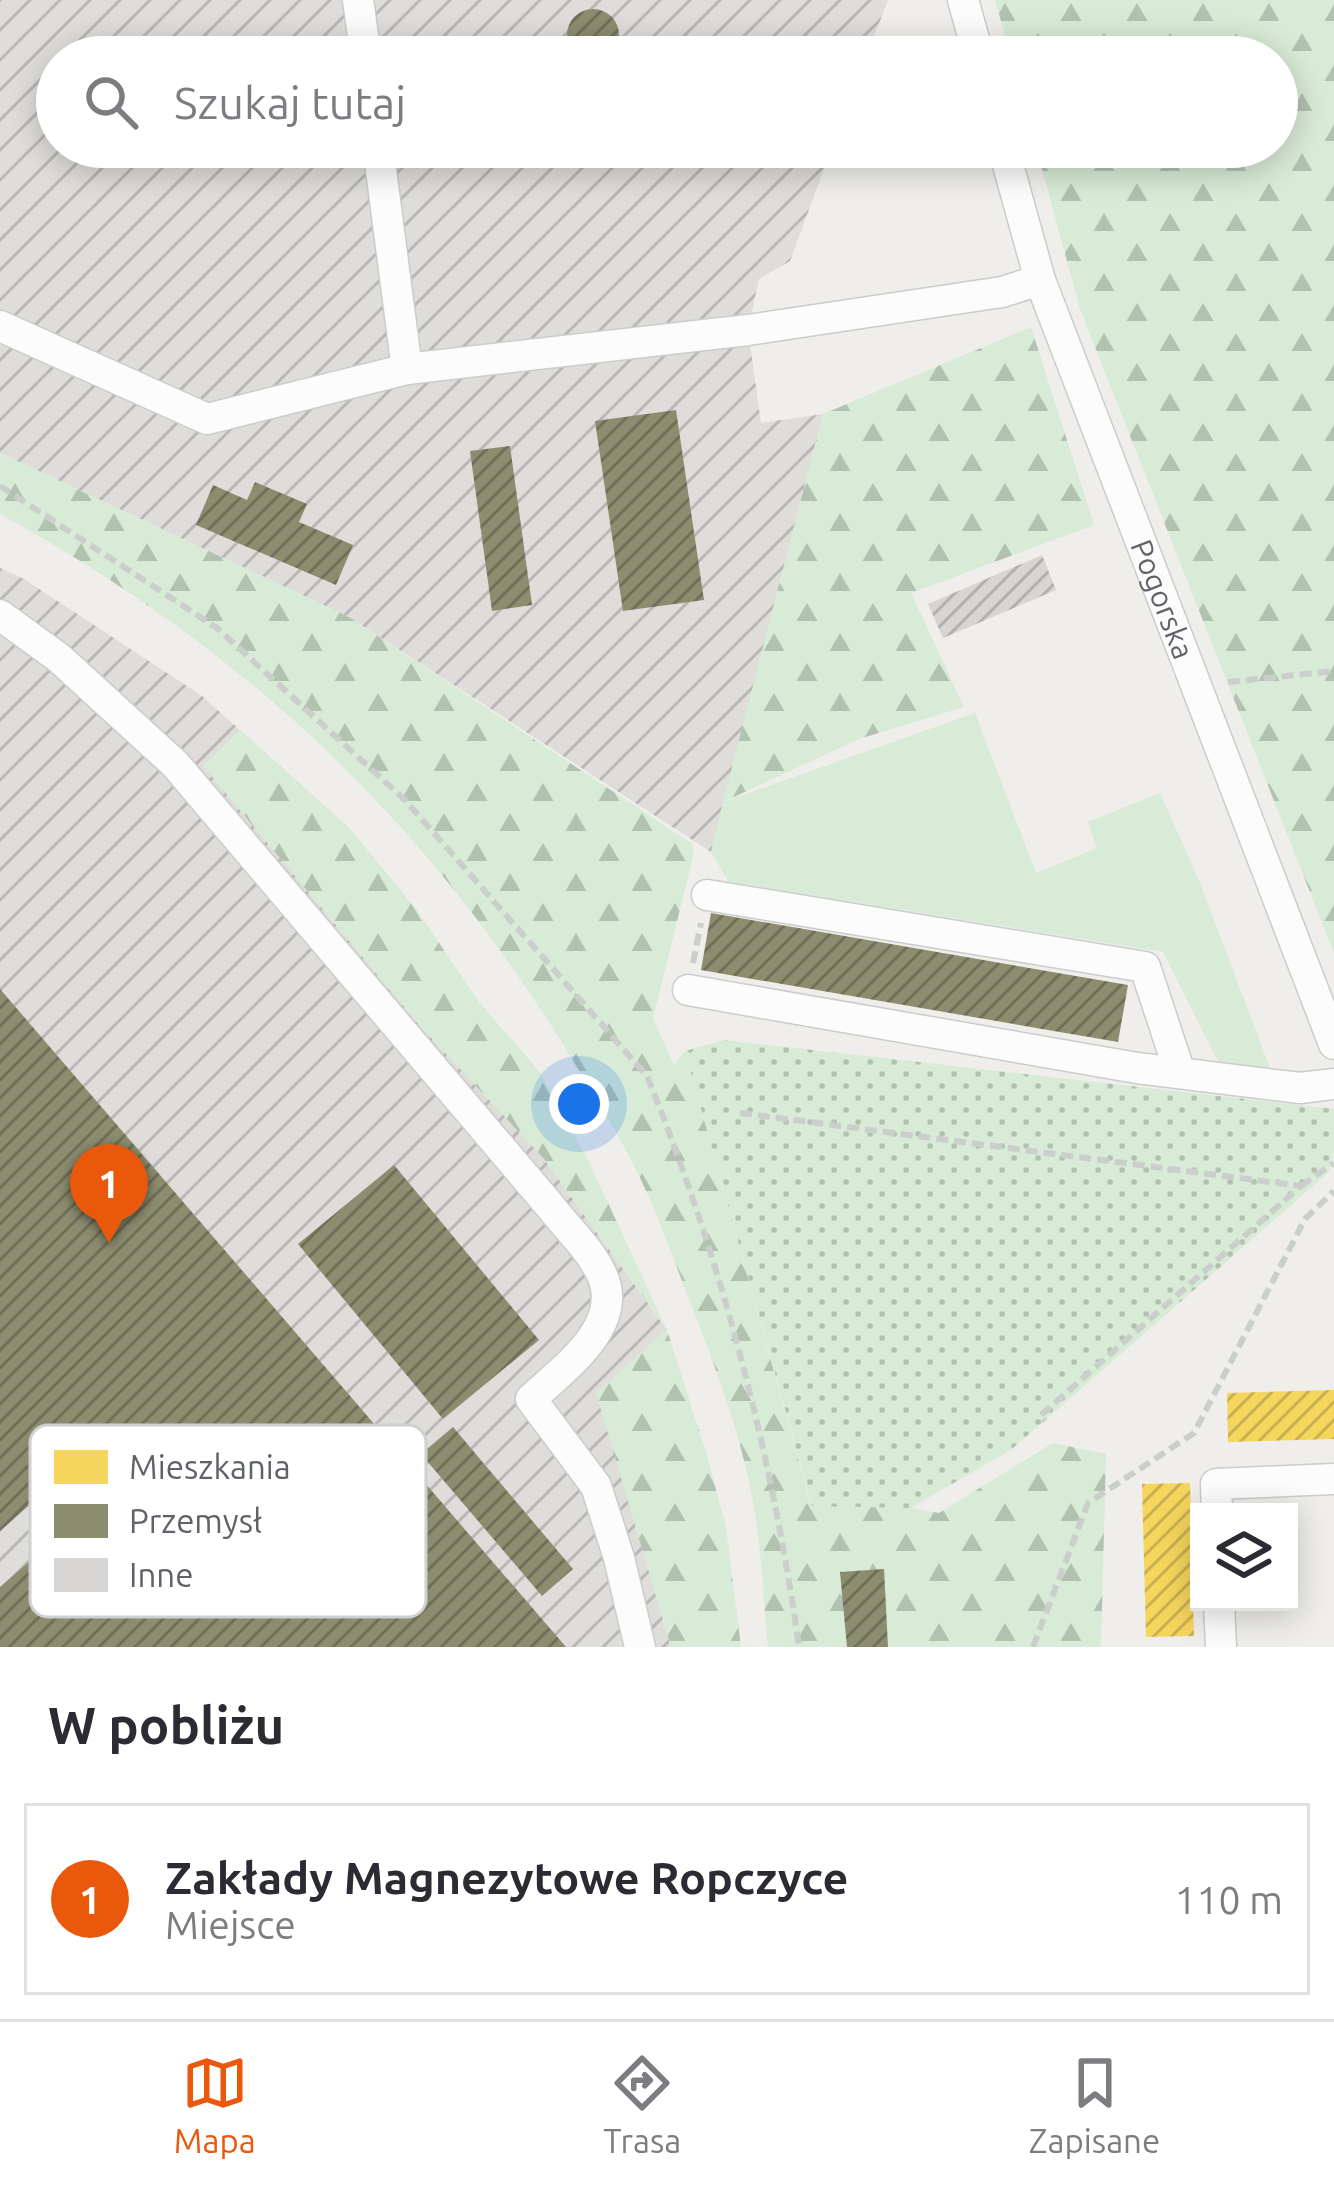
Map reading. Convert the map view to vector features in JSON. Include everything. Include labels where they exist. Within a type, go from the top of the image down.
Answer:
[{"type":"street","points":[[358,0],[363,36]]},
{"type":"street","points":[[963,0],[973,36]]},
{"type":"street","points":[[381,168],[407,369]]},
{"type":"street","name":"Pogorska","points":[[1010,168],[1040,280],[1334,1044]]},
{"type":"street","points":[[0,326],[207,419],[407,369],[748,330],[1002,292],[1040,280]]},
{"type":"street","points":[[0,615],[59,658],[175,764],[550,1206],[603,1276],[605,1302],[595,1337],[531,1399],[596,1486],[640,1647]]},
{"type":"street","points":[[707,896],[1144,967],[1180,1073]]},
{"type":"street","points":[[688,990],[1180,1073],[1300,1088],[1334,1084]]},
{"type":"street","points":[[1217,1503],[1216,1484],[1334,1479]]},
{"type":"street","points":[[1220,1611],[1221,1647]]},
{"type":"path","points":[[0,486],[217,628],[405,800],[647,1076],[670,1132],[753,1406],[783,1528],[799,1647]]},
{"type":"path","points":[[1194,686],[1334,671]]},
{"type":"path","points":[[688,990],[707,896]]},
{"type":"path","points":[[740,1113],[1301,1186]]},
{"type":"path","points":[[1045,1421],[1040,1416],[1301,1186],[1334,1163]]},
{"type":"path","points":[[1033,1647],[1088,1503],[1194,1433],[1305,1219],[1334,1191]]},
{"type":"shaded area","points":[[0,0],[888,0],[874,36],[36,36],[36,168],[824,168],[790,261],[759,279],[748,330],[761,423],[823,414],[711,852],[349,617],[0,453]]},
{"type":"shaded area","points":[[0,568],[202,696],[349,828],[418,912],[544,1159],[667,1330],[597,1393],[671,1647],[0,1647]]},
{"type":"green space","points":[[995,0],[1334,0],[1334,953],[1080,309],[1042,168],[1298,168],[1298,36],[1005,36]]},
{"type":"green space","points":[[1031,327],[1094,525],[911,593],[964,707],[859,739],[723,802],[823,414]]},
{"type":"green space","points":[[0,453],[349,617],[691,843],[694,853],[653,1018],[674,1065],[685,1051],[811,1505],[939,1513],[1053,1443],[1106,1454],[1101,1647],[768,1647],[753,1502],[724,1392],[647,1193],[572,1059],[516,972],[456,892],[392,817],[323,748],[172,622],[0,514]]},
{"type":"green space","points":[[975,713],[1036,873],[1097,848],[1088,822],[1160,793],[1200,883],[1273,1076],[1221,1067],[1163,952],[729,882],[711,852],[723,802]]},
{"type":"green space","points":[[240,730],[349,828],[418,912],[479,1002],[539,1071],[588,1160],[666,1327],[544,1159],[420,1026],[203,766]]},
{"type":"green space","points":[[724,1040],[1334,1109],[1334,1150],[1329,1172],[1012,1449],[911,1508],[812,1506],[685,1051]]},
{"type":"green space","points":[[667,1329],[726,1527],[741,1647],[671,1647],[596,1393]]},
{"type":"building: Mieszkania","points":[[1334,1390],[1334,1439],[1228,1442],[1227,1393]]},
{"type":"building: Mieszkania","points":[[1190,1483],[1194,1636],[1146,1637],[1142,1484]]},
{"type":"building: Przemysł","points":[[583,11],[603,11],[617,25],[619,36],[567,36],[569,25]]},
{"type":"building: Przemysł","points":[[676,410],[704,600],[623,611],[595,421]]},
{"type":"building: Przemysł","points":[[510,446],[532,605],[492,611],[470,451]]},
{"type":"building: Przemysł","points":[[255,482],[307,504],[299,522],[353,545],[336,585],[196,525],[213,485],[247,500]]},
{"type":"building: Przemysł","points":[[711,913],[1128,985],[1118,1042],[701,970]]},
{"type":"building: Przemysł","points":[[0,989],[375,1425],[30,1425],[30,1504],[0,1531]]},
{"type":"building: Przemysł","points":[[394,1165],[539,1340],[443,1419],[298,1244]]},
{"type":"building: Przemysł","points":[[453,1427],[573,1569],[542,1596],[426,1460],[426,1450]]},
{"type":"building: Przemysł","points":[[426,1484],[566,1647],[0,1647],[0,1587],[30,1561],[30,1617],[426,1617]]},
{"type":"building: Przemysł","points":[[884,1569],[888,1647],[847,1647],[840,1572]]},
{"type":"building: Inne","points":[[1042,555],[1056,590],[943,638],[928,604]]},
{"type":"place","name":"Zakłady Magnezytowe Ropczyce","points":[[109,1243]]}]
